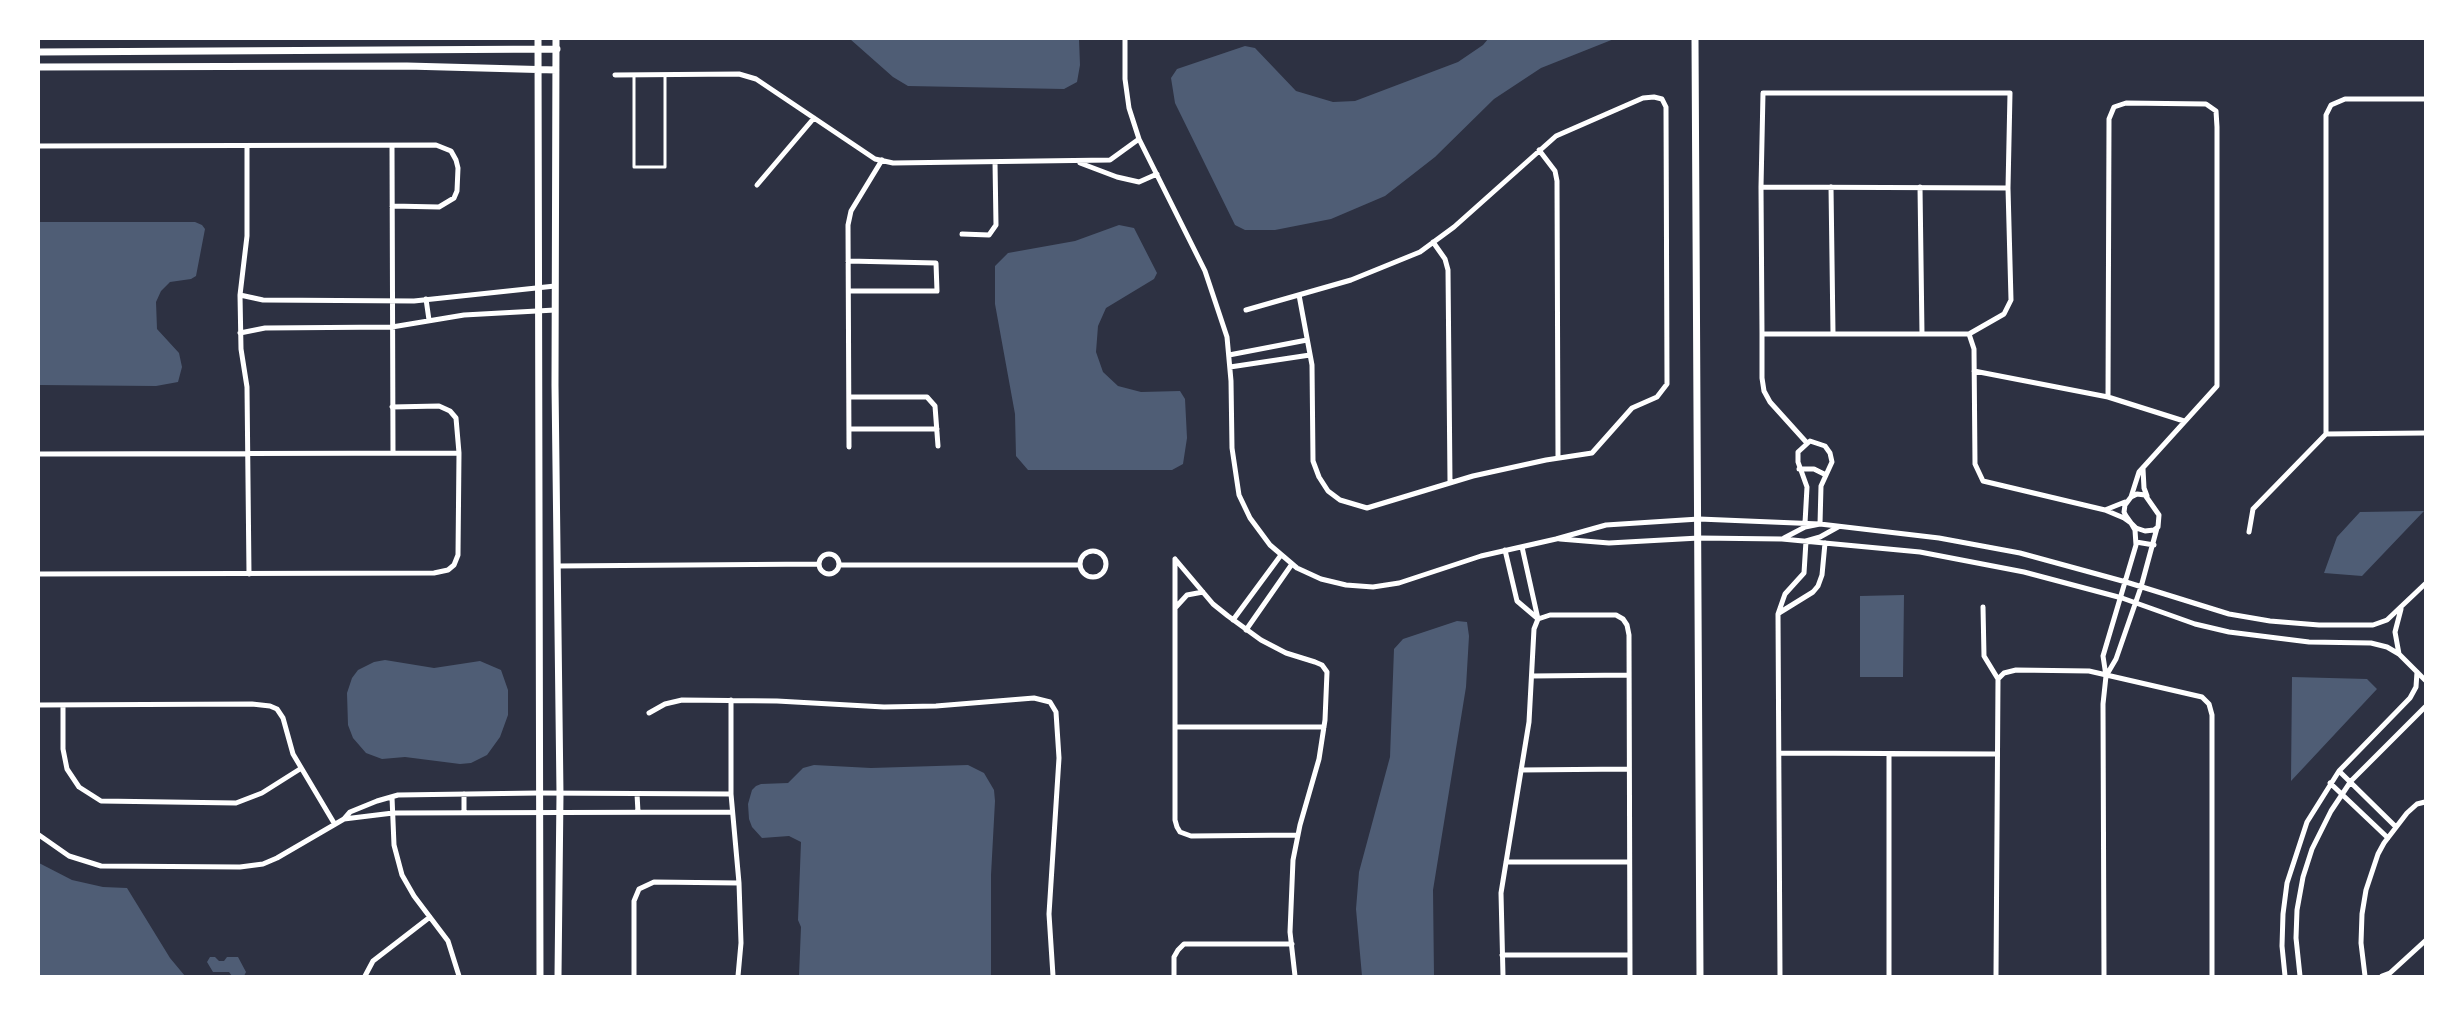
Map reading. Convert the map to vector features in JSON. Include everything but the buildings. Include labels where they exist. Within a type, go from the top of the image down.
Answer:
[{"type":"street","points":[[538,39],[540,976]]},
{"type":"street","points":[[556,39],[555,310],[560,794],[558,976]]},
{"type":"street","points":[[1125,39],[1125,79],[1129,108],[1139,139],[1205,271],[1227,337],[1232,448],[1239,495],[1250,518],[1269,545],[1292,564],[1321,579],[1346,585],[1373,587],[1399,583],[1480,556],[1606,525],[1699,519],[1820,524],[1939,538],[2020,553],[2126,582],[2229,614],[2309,625],[2373,625],[2387,620],[2425,584]]},
{"type":"street","points":[[1695,39],[1700,976]]},
{"type":"street","points":[[39,52],[557,49]]},
{"type":"street","points":[[39,66],[407,66],[556,70]]},
{"type":"street","points":[[615,75],[739,74],[756,79],[875,159],[893,163],[1110,160],[1139,139]]},
{"type":"street","points":[[1762,334],[1969,334],[2004,314],[2011,300],[2008,188],[2010,93],[1763,93],[1761,187],[1762,378],[1764,391],[1770,402],[1807,443]]},
{"type":"street","points":[[1246,310],[1351,280],[1420,252],[1454,227],[1556,136],[1643,98],[1662,99],[1666,107],[1666,384],[1663,392],[1657,397],[1632,408],[1592,453],[1558,458],[1450,482],[1367,508],[1340,500],[1328,491],[1313,461],[1314,391],[1299,295]]},
{"type":"street","points":[[2248,532],[2253,508],[2326,434],[2326,115],[2331,105],[2345,99],[2425,99]]},
{"type":"street","points":[[2104,976],[2103,704],[2106,676],[2103,656],[2122,598],[2136,542],[2134,530],[2124,512],[2137,476],[2217,386],[2216,111],[2206,104],[2126,103],[2114,107],[2109,119],[2108,397]]},
{"type":"street","points":[[757,185],[814,118]]},
{"type":"street","points":[[39,146],[440,146],[451,151],[458,168],[457,191],[454,198],[439,207],[392,206]]},
{"type":"street","points":[[247,146],[247,236],[240,295],[240,333],[247,387],[249,574]]},
{"type":"street","points":[[392,146],[393,453]]},
{"type":"street","points":[[1539,150],[1555,171],[1557,181],[1558,458]]},
{"type":"street","points":[[849,447],[848,225],[851,211],[882,160]]},
{"type":"street","points":[[1109,174],[1110,160]]},
{"type":"street","points":[[962,234],[988,234],[996,225],[995,162]]},
{"type":"street","points":[[1078,162],[1139,182],[1157,174]]},
{"type":"street","points":[[1761,187],[2008,188]]},
{"type":"street","points":[[1831,187],[1833,333]]},
{"type":"street","points":[[1920,187],[1922,334]]},
{"type":"street","points":[[1433,242],[1446,259],[1448,270],[1450,482]]},
{"type":"street","points":[[848,261],[936,262],[937,291],[849,291]]},
{"type":"street","points":[[240,295],[263,300],[426,299],[555,286]]},
{"type":"street","points":[[426,299],[429,320]]},
{"type":"street","points":[[240,333],[265,328],[392,327],[464,315],[555,310]]},
{"type":"street","points":[[1969,334],[1974,349],[1975,464],[1983,481],[2104,510],[2145,531],[2154,530],[2157,527]]},
{"type":"street","points":[[1229,355],[1307,340]]},
{"type":"street","points":[[1282,345],[1284,359]]},
{"type":"street","points":[[1230,367],[1310,355]]},
{"type":"street","points":[[1974,371],[2108,397],[2184,421]]},
{"type":"street","points":[[849,397],[927,397],[935,406],[938,446]]},
{"type":"street","points":[[39,574],[440,573],[454,565],[458,555],[458,423],[450,411],[439,406],[392,406]]},
{"type":"street","points":[[849,429],[937,429]]},
{"type":"street","points":[[2326,434],[2425,433]]},
{"type":"street","points":[[1805,523],[1807,487],[1799,469],[1798,452],[1810,441],[1825,446],[1832,462],[1821,486],[1820,524]]},
{"type":"street","points":[[39,454],[459,453]]},
{"type":"street","points":[[1799,469],[1814,469],[1826,475]]},
{"type":"street","points":[[2106,676],[2116,659],[2154,545],[2159,515],[2144,488],[2143,469]]},
{"type":"street","points":[[2104,510],[2141,494],[2148,497]]},
{"type":"street","points":[[1782,539],[1805,527],[1820,524]]},
{"type":"street","points":[[1806,541],[1820,537],[1839,526]]},
{"type":"street","points":[[1556,539],[1609,543],[1699,538],[1782,539],[1920,552],[2024,572],[2122,598],[2195,624],[2229,632],[2308,642],[2371,643],[2387,647],[2400,654],[2425,680]]},
{"type":"street","points":[[1780,976],[1778,614],[1785,594],[1804,573],[1806,541]]},
{"type":"street","points":[[2136,542],[2154,545]]},
{"type":"street","points":[[1778,614],[1813,592],[1818,586],[1822,575],[1825,543]]},
{"type":"street","points":[[1503,976],[1501,892],[1529,722],[1534,628],[1538,619],[1522,547]]},
{"type":"street","points":[[1505,550],[1517,601],[1538,619]]},
{"type":"street","points":[[1092,551],[1103,555],[1106,563],[1104,572],[1092,577],[1084,573],[1080,565],[1084,554],[1092,551]]},
{"type":"street","points":[[830,554],[836,556],[840,565],[837,572],[827,574],[821,571],[819,564],[821,558],[830,554]]},
{"type":"street","points":[[1233,620],[1281,555]]},
{"type":"street","points":[[1295,976],[1290,898],[1298,835],[1319,759],[1324,728],[1327,672],[1322,665],[1286,653],[1246,630],[1213,604],[1175,559],[1175,819],[1180,832],[1185,834],[1298,835]]},
{"type":"street","points":[[557,566],[819,564]]},
{"type":"street","points":[[1246,630],[1292,564]]},
{"type":"street","points":[[840,565],[1080,565]]},
{"type":"street","points":[[1175,612],[1177,605],[1187,596],[1203,592]]},
{"type":"street","points":[[2400,654],[2395,632],[2402,607]]},
{"type":"street","points":[[1983,608],[1984,656],[1998,679],[1996,976]]},
{"type":"street","points":[[1538,619],[1550,615],[1616,615],[1627,625],[1629,976]]},
{"type":"street","points":[[1998,679],[2004,673],[2016,670],[2089,670],[2106,676],[2202,697],[2209,704],[2212,715],[2212,976]]},
{"type":"street","points":[[2284,976],[2282,946],[2287,883],[2307,822],[2339,771],[2410,698],[2416,687],[2417,672]]},
{"type":"street","points":[[1532,676],[1629,675]]},
{"type":"street","points":[[650,713],[664,704],[682,700],[884,707],[936,706],[1021,699],[1047,700],[1055,708],[1059,730],[1058,788],[1049,914],[1053,976]]},
{"type":"street","points":[[731,700],[731,794],[739,883],[741,943],[738,976]]},
{"type":"street","points":[[39,705],[266,705],[277,710],[283,718],[290,747],[300,769],[334,823]]},
{"type":"street","points":[[63,705],[63,749],[67,769],[79,787],[101,801],[113,803],[236,803],[262,793],[300,769]]},
{"type":"street","points":[[2301,976],[2296,938],[2297,910],[2303,877],[2312,849],[2341,793],[2425,707]]},
{"type":"street","points":[[1175,727],[1324,728]]},
{"type":"street","points":[[1779,753],[1996,754]]},
{"type":"street","points":[[1888,754],[1889,976]]},
{"type":"street","points":[[1521,770],[1629,769]]},
{"type":"street","points":[[2339,771],[2397,827]]},
{"type":"street","points":[[2330,783],[2388,838]]},
{"type":"street","points":[[344,819],[350,812],[392,797],[411,794],[731,794]]},
{"type":"street","points":[[464,794],[464,813]]},
{"type":"street","points":[[638,794],[638,812]]},
{"type":"street","points":[[392,797],[394,845],[398,865],[408,887],[452,947],[459,976]]},
{"type":"street","points":[[2365,976],[2361,943],[2362,914],[2366,890],[2378,854],[2388,838],[2417,804],[2425,802]]},
{"type":"street","points":[[39,835],[69,856],[101,866],[240,867],[262,864],[277,858],[344,819],[393,813],[732,812]]},
{"type":"street","points":[[2372,822],[2382,812]]},
{"type":"street","points":[[1506,862],[1629,862]]},
{"type":"street","points":[[634,976],[634,901],[636,892],[645,884],[654,882],[739,883]]},
{"type":"street","points":[[365,976],[374,961],[430,917]]},
{"type":"street","points":[[2382,976],[2390,973],[2425,941]]},
{"type":"street","points":[[1174,976],[1174,957],[1184,944],[1292,944]]},
{"type":"street","points":[[1502,954],[1629,955]]},
{"type":"lane","points":[[634,75],[634,167],[665,167],[665,75]]},
{"type":"water","points":[[850,39],[1079,39],[1080,65],[1077,82],[1064,89],[908,86],[893,77]]},
{"type":"water","points":[[1488,39],[1614,39],[1541,68],[1494,99],[1435,157],[1385,196],[1331,219],[1275,230],[1245,230],[1235,225],[1175,103],[1171,78],[1177,69],[1245,46],[1255,48],[1296,91],[1333,102],[1355,101],[1458,62]]},
{"type":"water","points":[[39,222],[195,222],[202,225],[205,229],[196,276],[170,282],[161,291],[156,302],[157,329],[179,353],[182,367],[178,382],[156,386],[39,385]]},
{"type":"water","points":[[1119,225],[1134,228],[1157,273],[1154,279],[1106,308],[1098,326],[1096,352],[1103,372],[1118,386],[1141,392],[1180,391],[1185,399],[1187,438],[1183,464],[1172,470],[1028,470],[1016,456],[1015,414],[995,304],[995,266],[1008,253],[1075,241]]},
{"type":"water","points":[[2424,511],[2362,576],[2324,573],[2337,537],[2360,512]]},
{"type":"water","points":[[1904,595],[1903,677],[1860,677],[1860,596]]},
{"type":"water","points":[[1457,621],[1467,622],[1469,636],[1466,687],[1433,890],[1434,976],[1362,976],[1356,909],[1359,872],[1390,757],[1394,649],[1403,639]]},
{"type":"water","points":[[385,660],[434,668],[480,661],[501,670],[508,690],[508,715],[500,737],[487,755],[471,763],[460,764],[405,757],[382,759],[366,753],[353,738],[348,725],[347,693],[352,678],[358,670],[374,662]]},
{"type":"water","points":[[2292,677],[2367,679],[2377,689],[2291,781]]},
{"type":"water","points":[[814,765],[871,768],[968,765],[984,773],[994,790],[995,801],[991,875],[991,976],[799,976],[801,927],[798,920],[801,842],[789,836],[762,838],[752,827],[748,804],[752,790],[756,786],[788,783],[803,768]]},
{"type":"water","points":[[39,863],[72,880],[103,887],[127,888],[170,958],[185,976],[39,976]]},
{"type":"water","points":[[210,957],[224,961],[227,957],[238,957],[246,972],[244,976],[232,976],[229,972],[213,972],[207,962]]}]
